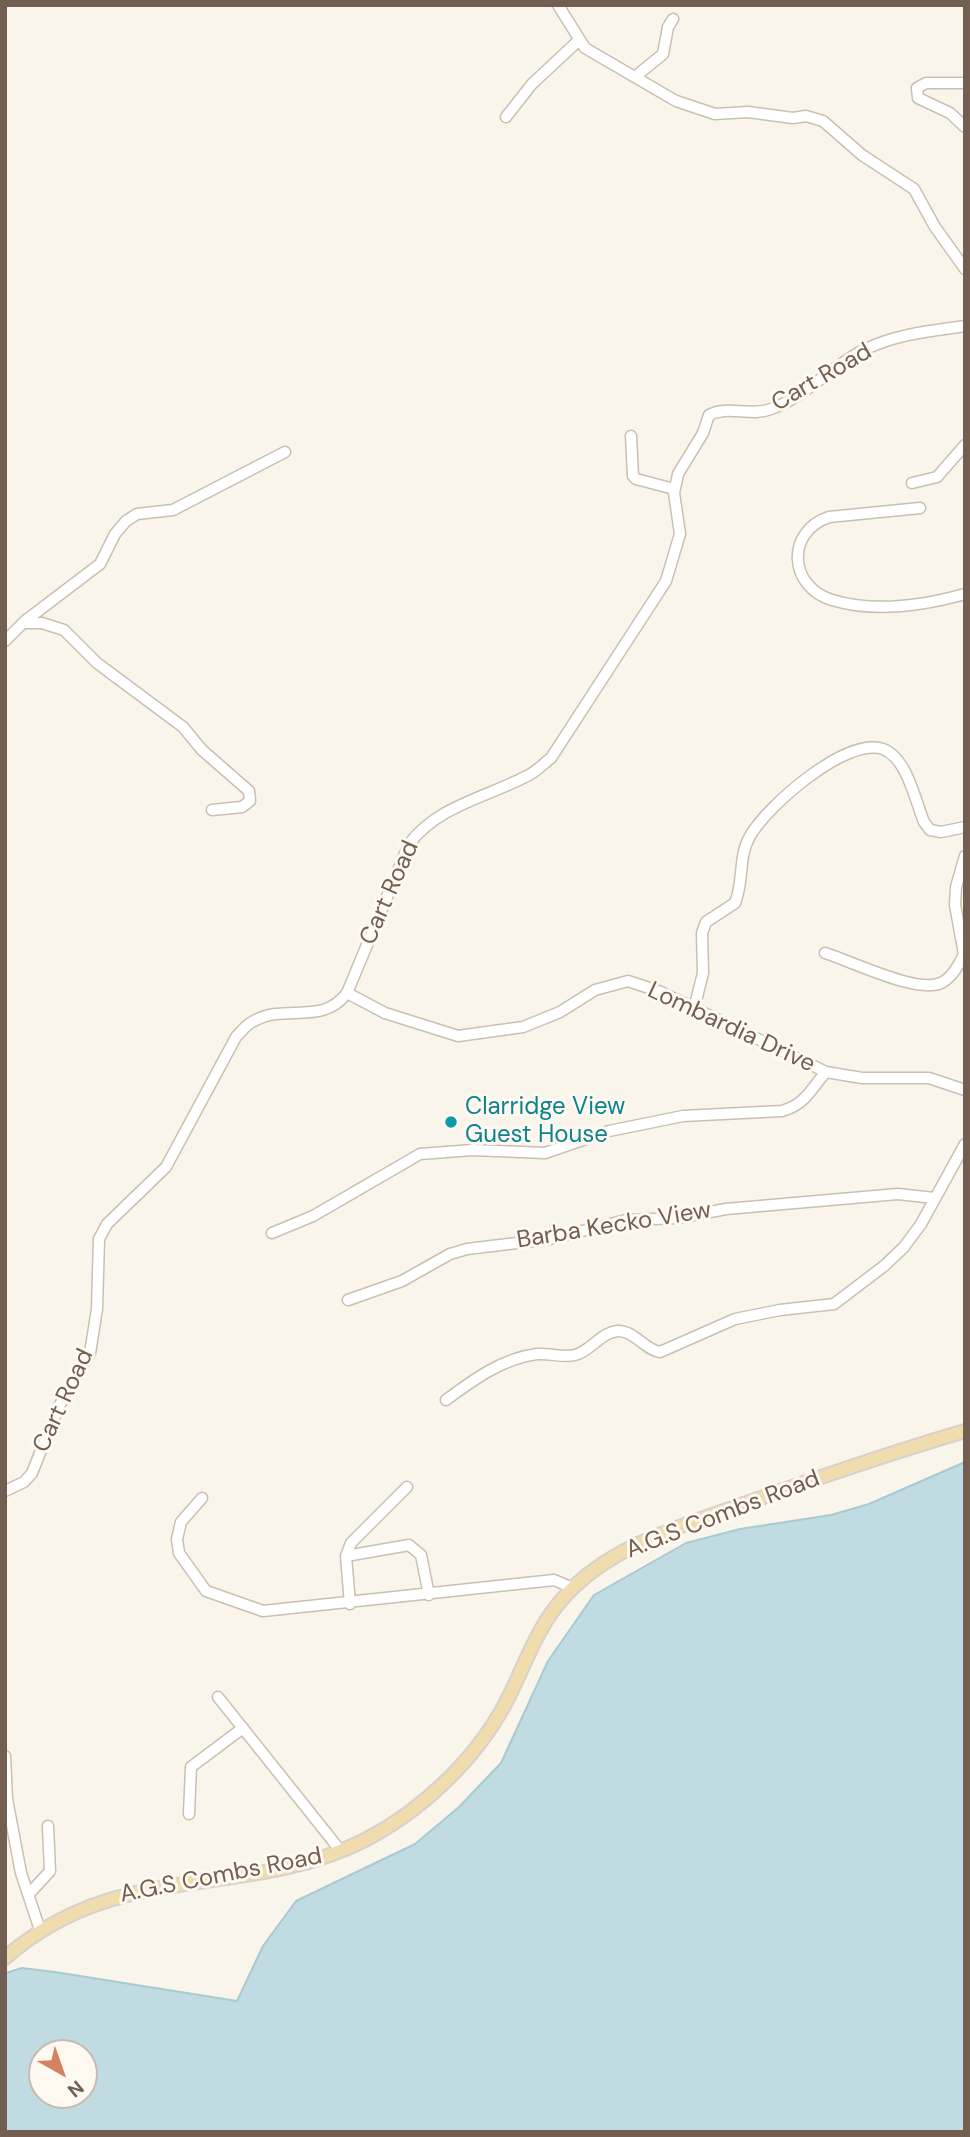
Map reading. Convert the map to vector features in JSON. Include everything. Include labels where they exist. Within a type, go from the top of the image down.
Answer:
[{"type":"main road","name":"A.G.S Combs Road","points":[[5,1950],[96,1895],[130,1885],[279,1863],[338,1847],[410,1804],[459,1757],[497,1707],[534,1630],[570,1586],[597,1559],[644,1532],[828,1466],[965,1424]]},
{"type":"main road","name":"A.G.S Combs Road","points":[[570,1586],[601,1563],[645,1541],[831,1473],[965,1431]]},
{"type":"main road","name":"A.G.S Combs Road","points":[[5,1958],[39,1927]]},
{"type":"street","points":[[558,5],[578,41],[611,65],[636,76],[676,101],[715,114],[748,112],[793,118],[806,116],[823,121],[862,155],[914,189],[935,227],[965,270]]},
{"type":"street","points":[[636,76],[663,54],[668,27],[673,19]]},
{"type":"street","points":[[506,117],[532,83],[578,41]]},
{"type":"street","points":[[965,83],[926,83],[917,88],[918,98],[950,113],[965,127]]},
{"type":"street","name":"Cart Road","points":[[5,1490],[24,1482],[32,1473],[58,1408],[90,1353],[97,1309],[99,1239],[107,1224],[166,1167],[236,1037],[251,1022],[269,1015],[321,1012],[338,1005],[348,993],[409,844],[423,825],[467,800],[527,777],[551,758],[666,581],[680,534],[674,489],[678,474],[703,433],[704,423],[717,410],[749,413],[768,411],[791,401],[866,349],[913,333],[965,326]]},
{"type":"street","points":[[631,436],[633,475],[636,479],[674,489]]},
{"type":"street","points":[[912,483],[937,477],[965,444]]},
{"type":"street","points":[[5,641],[23,623],[100,564],[115,534],[126,521],[137,514],[173,510],[285,452]]},
{"type":"street","points":[[920,508],[829,517],[817,522],[803,533],[798,550],[798,566],[802,577],[828,599],[868,607],[894,607],[965,594]]},
{"type":"street","points":[[23,623],[42,623],[64,630],[97,663],[183,727],[202,750],[249,791],[250,801],[243,807],[212,810]]},
{"type":"street","points":[[694,1009],[703,973],[702,933],[706,922],[735,903],[749,837],[789,795],[842,754],[863,748],[883,750],[900,763],[924,822],[930,830],[942,832],[965,827]]},
{"type":"street","points":[[825,953],[923,986],[942,983],[951,975],[964,954],[955,905],[956,887],[965,856]]},
{"type":"street","name":"Lombardia Drive","points":[[348,993],[385,1013],[458,1036],[523,1027],[560,1012],[594,990],[628,981],[661,992],[826,1072],[883,1079],[929,1078],[965,1090]]},
{"type":"street","points":[[272,1233],[313,1216],[420,1154],[473,1150],[545,1153],[609,1131],[683,1116],[782,1111],[798,1107],[807,1100],[826,1072]]},
{"type":"street","points":[[446,1401],[467,1385],[517,1357],[542,1354],[574,1356],[612,1333],[626,1333],[653,1351],[660,1352],[735,1319],[780,1310],[834,1304],[884,1266],[904,1247],[921,1224],[965,1144]]},
{"type":"street","name":"Barba Kecko View","points":[[348,1300],[402,1281],[450,1254],[467,1249],[550,1239],[626,1220],[679,1218],[726,1209],[898,1194],[934,1198]]},
{"type":"street","points":[[350,1604],[346,1556],[351,1543],[407,1486]]},
{"type":"street","points":[[202,1498],[181,1522],[177,1539],[179,1553],[206,1591],[264,1611],[350,1604],[554,1580],[570,1586]]},
{"type":"street","points":[[346,1556],[401,1544],[409,1545],[421,1556],[429,1595]]},
{"type":"street","points":[[218,1697],[338,1847]]},
{"type":"street","points":[[189,1814],[191,1767],[243,1728]]},
{"type":"street","points":[[5,1756],[7,1799],[21,1873],[39,1927]]},
{"type":"street","points":[[29,1895],[50,1871],[48,1826]]},
{"type":"water","points":[[965,1462],[965,2132],[5,2132],[6,1973],[22,1968],[55,1972],[237,2001],[263,1946],[296,1901],[415,1844],[459,1807],[501,1763],[548,1661],[594,1595],[686,1543],[740,1529],[831,1515],[869,1504]]},
{"type":"place","name":"Clarridge View Guest House","points":[[451,1122]]}]
